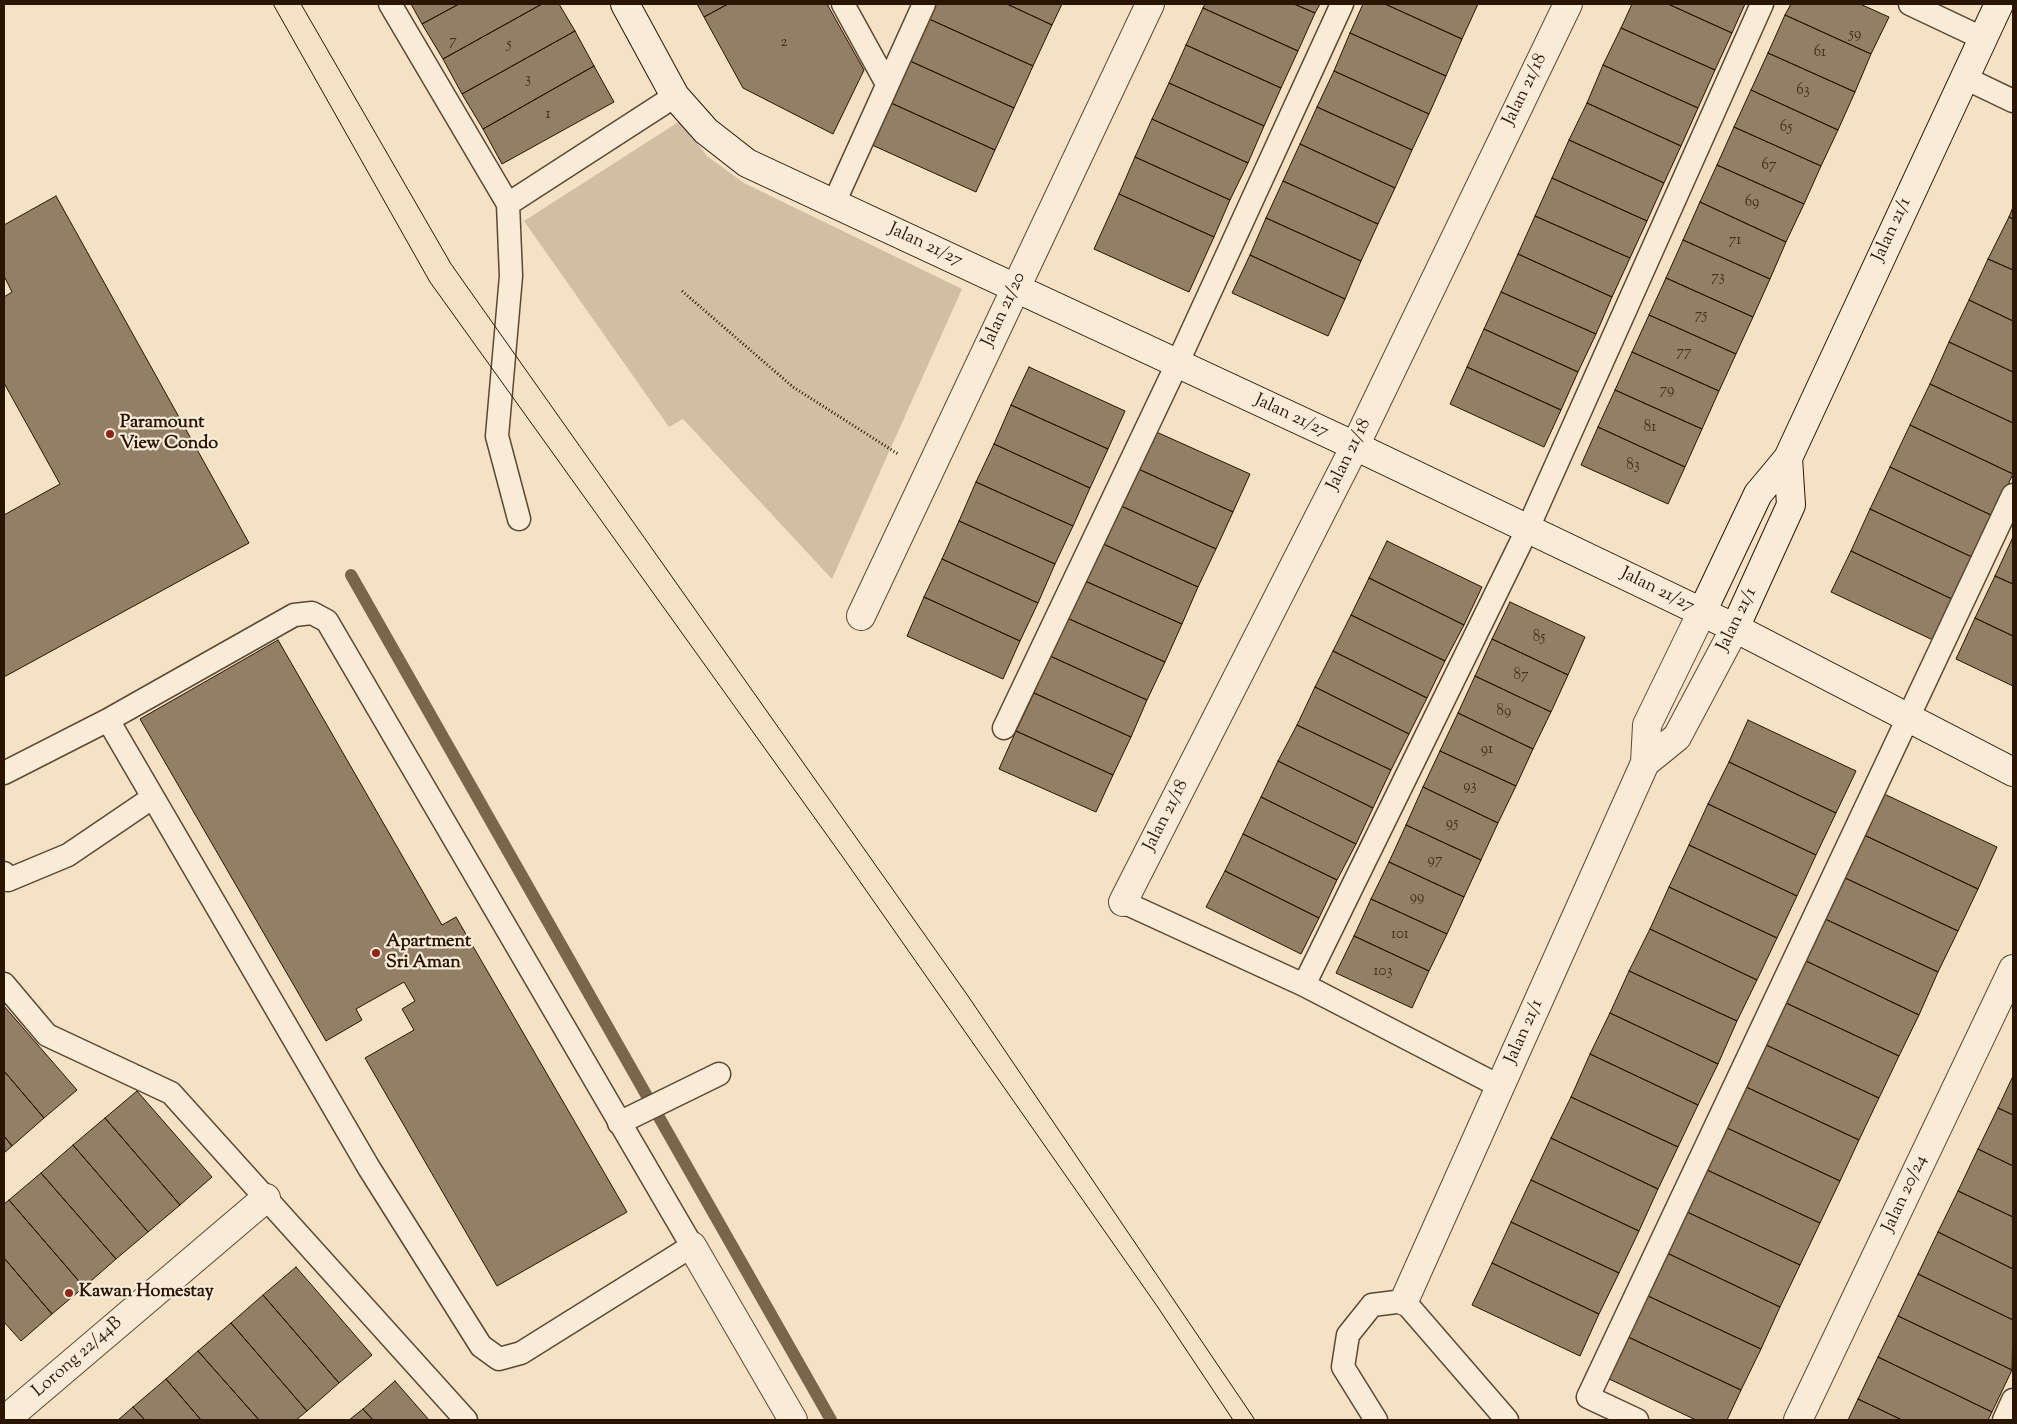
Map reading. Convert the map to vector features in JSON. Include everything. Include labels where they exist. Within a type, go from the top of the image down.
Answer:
[{"type":"street","name":"Jalan 21/27","points":[[625,4],[675,96],[706,131],[747,163],[1355,446],[1736,628],[2013,772]]},
{"type":"street","name":"Jalan 21/20","points":[[861,616],[1150,4]]},
{"type":"street","name":"Jalan 21/18","points":[[1123,902],[1355,446],[1568,4]]},
{"type":"street","name":"Jalan 21/1","points":[[1404,1301],[1645,763],[1647,724],[1758,494],[1788,458],[1963,77],[1999,4]]},
{"type":"street","name":"Jalan 21/1","points":[[1645,763],[1677,737],[1736,628],[1791,505],[1788,458]]},
{"type":"street","name":"Jalan 20/24","points":[[1798,1420],[2013,969]]},
{"type":"street","name":"Lorong 22/44B","points":[[5,1420],[266,1198]]},
{"type":"street","points":[[692,1246],[793,1420]]},
{"type":"lane","points":[[390,4],[508,204],[511,276],[497,436],[519,519]]},
{"type":"lane","points":[[843,4],[887,84]]},
{"type":"lane","points":[[834,203],[924,4]]},
{"type":"lane","points":[[1004,728],[1177,364],[1342,4]]},
{"type":"lane","points":[[1304,985],[1528,528],[1762,4]]},
{"type":"lane","points":[[1910,4],[1982,38]]},
{"type":"lane","points":[[1963,77],[2013,101]]},
{"type":"lane","points":[[508,204],[675,96]]},
{"type":"lane","points":[[1637,1420],[1588,1396],[2013,495]]},
{"type":"lane","points":[[4,773],[108,720],[294,615],[312,613],[326,621],[692,1246],[521,1353],[499,1359],[481,1346],[369,1168],[108,720]]},
{"type":"lane","points":[[4,873],[8,880],[68,856],[152,798]]},
{"type":"lane","points":[[1123,902],[1304,985],[1501,1087]]},
{"type":"lane","points":[[4,984],[47,1035],[171,1093],[466,1420]]},
{"type":"lane","points":[[619,1122],[719,1074]]},
{"type":"lane","points":[[1367,1415],[1343,1367],[1348,1336],[1372,1305],[1404,1301],[1507,1420]]},
{"type":"lane","points":[[2004,1420],[2013,1400]]},
{"type":"path","points":[[682,291],[793,387],[928,474]]},
{"type":"shaded area","points":[[680,121],[707,156],[744,183],[962,289],[832,579],[683,419],[669,427],[524,221]]},
{"type":"building","points":[[411,4],[459,4],[422,24]]},
{"type":"building","points":[[459,4],[542,4],[443,59],[422,24]]},
{"type":"building","points":[[542,4],[559,4],[575,31],[462,94],[443,59]]},
{"type":"building","points":[[697,4],[728,4],[704,17]]},
{"type":"building","points":[[728,4],[827,4],[864,70],[833,134],[743,88],[704,17]]},
{"type":"building","points":[[936,4],[1007,4],[1052,25],[1033,66],[929,19]]},
{"type":"building","points":[[1007,4],[1062,4],[1052,25]]},
{"type":"building","points":[[1205,4],[1294,4],[1315,13],[1298,51],[1203,8]]},
{"type":"building","points":[[1294,4],[1320,4],[1315,13]]},
{"type":"building","points":[[1363,4],[1385,4],[1462,39],[1446,76],[1350,33]]},
{"type":"building","points":[[1385,4],[1478,4],[1462,39]]},
{"type":"building","points":[[1632,4],[1668,4],[1732,33],[1715,70],[1621,28]]},
{"type":"building","points":[[1668,4],[1745,4],[1732,33]]},
{"type":"building","points":[[1791,4],[1860,4],[1889,17],[1871,54],[1785,15]]},
{"type":"building","points":[[1203,8],[1298,51],[1281,88],[1186,45]]},
{"type":"building","points":[[1785,15],[1871,54],[1855,92],[1768,53]]},
{"type":"building","points":[[929,19],[1033,66],[1014,108],[910,61]]},
{"type":"building","points":[[1621,28],[1715,70],[1698,108],[1603,65]]},
{"type":"building","points":[[575,31],[594,66],[483,129],[462,94]]},
{"type":"building","points":[[1350,33],[1446,76],[1429,114],[1334,71]]},
{"type":"building","points":[[1186,45],[1281,88],[1264,126],[1169,83]]},
{"type":"building","points":[[1768,53],[1855,92],[1838,130],[1751,90]]},
{"type":"building","points":[[910,61],[1014,108],[995,150],[891,103]]},
{"type":"building","points":[[1603,65],[1698,108],[1681,146],[1587,103]]},
{"type":"building","points":[[594,66],[614,102],[502,164],[483,129]]},
{"type":"building","points":[[1334,71],[1429,114],[1412,150],[1317,107]]},
{"type":"building","points":[[1169,83],[1264,126],[1248,163],[1152,119]]},
{"type":"building","points":[[1751,90],[1838,130],[1821,166],[1734,127]]},
{"type":"building","points":[[891,103],[995,150],[976,192],[872,145]]},
{"type":"building","points":[[1587,103],[1681,146],[1664,183],[1569,140]]},
{"type":"building","points":[[1317,107],[1412,150],[1395,188],[1300,144]]},
{"type":"building","points":[[1152,119],[1248,163],[1230,200],[1135,157]]},
{"type":"building","points":[[1734,127],[1821,166],[1804,204],[1717,165]]},
{"type":"building","points":[[1569,140],[1664,183],[1647,221],[1552,178]]},
{"type":"building","points":[[1300,144],[1395,188],[1378,224],[1283,181]]},
{"type":"building","points":[[1135,157],[1230,200],[1214,237],[1119,194]]},
{"type":"building","points":[[1717,165],[1804,204],[1786,242],[1700,202]]},
{"type":"building","points":[[1552,178],[1647,221],[1630,258],[1535,216]]},
{"type":"building","points":[[1283,181],[1378,224],[1361,261],[1266,218]]},
{"type":"building","points":[[1119,194],[1214,237],[1189,292],[1094,249]]},
{"type":"building","name":"Paramount View Condo","points":[[56,196],[249,543],[4,677],[4,515],[60,484],[4,383],[4,297],[12,292],[4,276],[4,225]]},
{"type":"building","points":[[1700,202],[1786,242],[1770,279],[1683,240]]},
{"type":"building","points":[[2013,207],[2013,219],[2009,217]]},
{"type":"building","points":[[1535,216],[1630,258],[1612,297],[1518,254]]},
{"type":"building","points":[[2009,217],[2013,219],[2013,270],[1988,259]]},
{"type":"building","points":[[1266,218],[1361,261],[1345,299],[1250,255]]},
{"type":"building","points":[[1683,240],[1770,279],[1753,317],[1666,278]]},
{"type":"building","points":[[1518,254],[1612,297],[1596,334],[1501,292]]},
{"type":"building","points":[[1250,255],[1345,299],[1328,336],[1232,293]]},
{"type":"building","points":[[1988,259],[2013,270],[2013,321],[1969,300]]},
{"type":"building","points":[[1666,278],[1753,317],[1736,354],[1649,315]]},
{"type":"building","points":[[1501,292],[1596,334],[1578,372],[1484,329]]},
{"type":"building","points":[[1969,300],[2013,321],[2013,372],[1949,342]]},
{"type":"building","points":[[1649,315],[1736,354],[1719,391],[1632,352]]},
{"type":"building","points":[[1484,329],[1578,372],[1561,410],[1467,367]]},
{"type":"building","points":[[1949,342],[2013,372],[2013,423],[1930,384]]},
{"type":"building","points":[[1632,352],[1719,391],[1702,429],[1615,390]]},
{"type":"building","points":[[1029,367],[1125,411],[1108,449],[1011,405]]},
{"type":"building","points":[[1467,367],[1561,410],[1544,447],[1450,404]]},
{"type":"building","points":[[1930,384],[2013,423],[2013,474],[1910,425]]},
{"type":"building","points":[[1615,390],[1702,429],[1685,467],[1598,427]]},
{"type":"building","points":[[1011,405],[1108,449],[1090,488],[994,444]]},
{"type":"building","points":[[1910,425],[2013,474],[1993,516],[1890,467]]},
{"type":"building","points":[[1598,427],[1685,467],[1668,504],[1581,465]]},
{"type":"building","points":[[1152,430],[1250,474],[1233,512],[1136,468]]},
{"type":"building","points":[[994,444],[1090,488],[1073,526],[976,482]]},
{"type":"building","points":[[1890,467],[1993,516],[1974,558],[1870,509]]},
{"type":"building","points":[[1136,468],[1233,512],[1216,549],[1119,505]]},
{"type":"building","points":[[976,482],[1073,526],[1055,564],[959,521]]},
{"type":"building","points":[[1119,505],[1216,549],[1198,587],[1101,543]]},
{"type":"building","points":[[1870,509],[1974,558],[1954,600],[1851,551]]},
{"type":"building","points":[[959,521],[1055,564],[1038,603],[942,559]]},
{"type":"building","points":[[2013,537],[2013,584],[1995,576]]},
{"type":"building","points":[[1387,541],[1482,587],[1464,625],[1369,578]]},
{"type":"building","points":[[1101,543],[1198,587],[1182,624],[1085,581]]},
{"type":"building","points":[[1851,551],[1954,600],[1935,641],[1831,592]]},
{"type":"building","points":[[942,559],[1038,603],[1020,641],[924,597]]},
{"type":"building","points":[[1995,576],[2013,584],[2013,636],[1975,618]]},
{"type":"building","points":[[1369,578],[1464,625],[1445,661],[1351,615]]},
{"type":"building","points":[[1085,581],[1182,624],[1165,662],[1067,618]]},
{"type":"building","points":[[924,597],[1020,641],[1003,679],[907,636]]},
{"type":"building","points":[[1510,602],[1585,637],[1568,675],[1492,639]]},
{"type":"building","points":[[1351,615],[1445,661],[1427,698],[1333,651]]},
{"type":"building","points":[[1067,618],[1165,662],[1147,700],[1050,656]]},
{"type":"building","points":[[1975,618],[2013,636],[2013,686],[1956,659]]},
{"type":"building","points":[[1492,639],[1568,675],[1551,712],[1475,676]]},
{"type":"building","name":"Apartment Sri Aman","points":[[278,640],[442,925],[456,917],[627,1212],[497,1286],[365,1058],[414,1030],[402,1009],[415,1001],[404,982],[356,1009],[362,1020],[326,1041],[140,719]]},
{"type":"building","points":[[1333,651],[1427,698],[1409,734],[1315,687]]},
{"type":"building","points":[[1050,656],[1147,700],[1131,737],[1034,693]]},
{"type":"building","points":[[1475,676],[1551,712],[1533,749],[1458,713]]},
{"type":"building","points":[[1315,687],[1409,734],[1391,770],[1297,725]]},
{"type":"building","points":[[1034,693],[1131,737],[1113,775],[1016,731]]},
{"type":"building","points":[[1458,713],[1533,749],[1516,786],[1440,751]]},
{"type":"building","points":[[1748,720],[1856,771],[1836,813],[1729,762]]},
{"type":"building","points":[[1297,725],[1391,770],[1373,808],[1278,761]]},
{"type":"building","points":[[1016,731],[1113,775],[1096,812],[999,769]]},
{"type":"building","points":[[1440,751],[1516,786],[1498,823],[1423,787]]},
{"type":"building","points":[[1278,761],[1373,808],[1356,844],[1261,797]]},
{"type":"building","points":[[1729,762],[1836,813],[1816,855],[1708,804]]},
{"type":"building","points":[[1423,787],[1498,823],[1481,860],[1406,825]]},
{"type":"building","points":[[1882,793],[1997,847],[1978,889],[1862,834]]},
{"type":"building","points":[[1261,797],[1356,844],[1337,880],[1243,834]]},
{"type":"building","points":[[1708,804],[1816,855],[1797,896],[1689,845]]},
{"type":"building","points":[[1406,825],[1481,860],[1464,897],[1389,862]]},
{"type":"building","points":[[1243,834],[1337,880],[1319,918],[1225,871]]},
{"type":"building","points":[[1862,834],[1978,889],[1958,931],[1843,877]]},
{"type":"building","points":[[1689,845],[1797,896],[1777,938],[1669,887]]},
{"type":"building","points":[[1389,862],[1464,897],[1447,934],[1371,899]]},
{"type":"building","points":[[1225,871],[1319,918],[1301,954],[1206,907]]},
{"type":"building","points":[[1843,877],[1958,931],[1938,972],[1823,918]]},
{"type":"building","points":[[1669,887],[1777,938],[1757,980],[1650,929]]},
{"type":"building","points":[[1371,899],[1447,934],[1429,971],[1354,936]]},
{"type":"building","points":[[1823,918],[1938,972],[1919,1015],[1804,960]]},
{"type":"building","points":[[1650,929],[1757,980],[1737,1021],[1629,971]]},
{"type":"building","points":[[1354,936],[1429,971],[1412,1008],[1336,973]]},
{"type":"building","points":[[1804,960],[1919,1015],[1899,1056],[1784,1002]]},
{"type":"building","points":[[1629,971],[1737,1021],[1718,1064],[1610,1013]]},
{"type":"building","points":[[1784,1002],[1899,1056],[1879,1098],[1764,1044]]},
{"type":"building","points":[[4,1006],[77,1090],[44,1118],[4,1071]]},
{"type":"building","points":[[1610,1013],[1718,1064],[1698,1105],[1590,1054]]},
{"type":"building","points":[[1764,1044],[1879,1098],[1859,1140],[1744,1086]]},
{"type":"building","points":[[1590,1054],[1698,1105],[1678,1147],[1571,1097]]},
{"type":"building","points":[[4,1071],[44,1118],[12,1146],[4,1136]]},
{"type":"building","points":[[2013,1076],[2013,1115],[1998,1108]]},
{"type":"building","points":[[1744,1086],[1859,1140],[1840,1181],[1725,1127]]},
{"type":"building","points":[[137,1091],[212,1177],[180,1205],[105,1118]]},
{"type":"building","points":[[1571,1097],[1678,1147],[1658,1189],[1551,1138]]},
{"type":"building","points":[[1998,1108],[2013,1115],[2013,1166],[1978,1149]]},
{"type":"building","points":[[105,1118],[180,1205],[148,1232],[73,1145]]},
{"type":"building","points":[[1725,1127],[1840,1181],[1820,1223],[1705,1169]]},
{"type":"building","points":[[4,1136],[12,1146],[4,1153]]},
{"type":"building","points":[[1551,1138],[1658,1189],[1639,1231],[1531,1180]]},
{"type":"building","points":[[73,1145],[148,1232],[116,1259],[41,1173]]},
{"type":"building","points":[[1978,1149],[2013,1166],[2013,1217],[1958,1191]]},
{"type":"building","points":[[1705,1169],[1820,1223],[1800,1265],[1685,1211]]},
{"type":"building","points":[[41,1173],[116,1259],[84,1287],[9,1200]]},
{"type":"building","points":[[1531,1180],[1639,1231],[1619,1273],[1511,1222]]},
{"type":"building","points":[[1958,1191],[2013,1217],[2013,1269],[1938,1232]]},
{"type":"building","points":[[9,1200],[84,1287],[52,1314],[4,1258],[4,1204]]},
{"type":"building","points":[[1685,1211],[1800,1265],[1780,1307],[1665,1252]]},
{"type":"building","points":[[1511,1222],[1619,1273],[1599,1314],[1492,1263]]},
{"type":"building","points":[[1938,1232],[2013,1269],[2013,1320],[1918,1274]]},
{"type":"building","points":[[1665,1252],[1780,1307],[1761,1349],[1646,1295]]},
{"type":"building","points":[[4,1258],[52,1314],[21,1341],[4,1322]]},
{"type":"building","points":[[1492,1263],[1599,1314],[1580,1356],[1472,1305]]},
{"type":"building","points":[[296,1267],[372,1355],[339,1383],[263,1295]]},
{"type":"building","points":[[1918,1274],[2013,1320],[2012,1370],[1898,1316]]},
{"type":"building","points":[[263,1295],[339,1383],[307,1411],[231,1323]]},
{"type":"building","points":[[1646,1295],[1761,1349],[1741,1390],[1626,1336]]},
{"type":"building","points":[[1898,1316],[2012,1370],[1992,1412],[1878,1357]]},
{"type":"building","points":[[231,1323],[307,1411],[296,1420],[259,1420],[198,1351]]},
{"type":"building","points":[[1626,1336],[1741,1390],[1727,1420],[1696,1420],[1607,1378]]},
{"type":"building","points":[[198,1351],[259,1420],[201,1420],[166,1379]]},
{"type":"building","points":[[1878,1357],[1992,1412],[1988,1420],[1902,1420],[1858,1399]]},
{"type":"building","points":[[166,1379],[201,1420],[145,1420],[133,1407]]},
{"type":"building","points":[[395,1381],[429,1420],[373,1420],[363,1409]]},
{"type":"building","points":[[1858,1399],[1902,1420],[1848,1420]]},
{"type":"building","points":[[133,1407],[145,1420],[118,1420]]},
{"type":"building","points":[[363,1409],[373,1420],[349,1420]]},
{"type":"waterway","points":[[351,575],[831,1420]]},
{"type":"tram line","points":[[273,4],[430,282],[842,856],[1157,1306],[1233,1420]]},
{"type":"tram line","points":[[301,4],[451,264],[968,996],[1255,1420]]},
{"type":"place","name":"Paramount View Condo","points":[[110,434]]},
{"type":"place","name":"Apartment Sri Aman","points":[[376,953]]},
{"type":"place","name":"Kawan Homestay","points":[[69,1293]]}]
